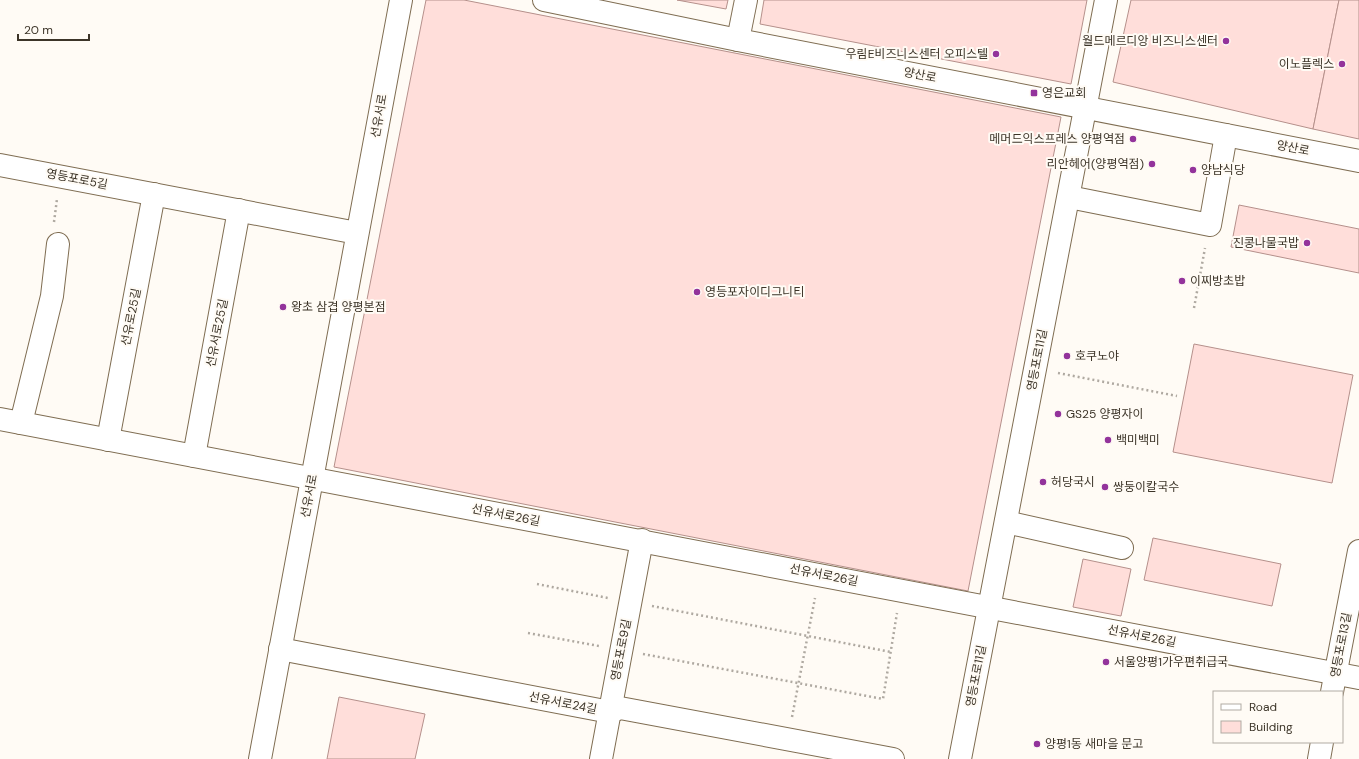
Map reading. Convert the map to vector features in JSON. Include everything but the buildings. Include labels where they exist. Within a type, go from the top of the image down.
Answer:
[{"type":"street","name":"선유서로","points":[[260,759],[400,0]]},
{"type":"street","name":"양산로","points":[[544,0],[738,40],[1359,161]]},
{"type":"street","points":[[738,40],[746,0]]},
{"type":"street","name":"영등포로11길","points":[[960,759],[1106,0]]},
{"type":"street","points":[[1069,197],[1210,225],[1226,135]]},
{"type":"street","name":"영등포로5길","points":[[0,165],[154,194]]},
{"type":"street","points":[[154,194],[357,233]]},
{"type":"street","name":"선유로25길","points":[[108,440],[154,194]]},
{"type":"street","name":"선유서로25길","points":[[194,456],[240,210]]},
{"type":"street","points":[[58,244],[52,296],[10,421],[312,479]]},
{"type":"street","name":"선유서로26길","points":[[312,479],[642,540],[989,607],[1334,683]]},
{"type":"street","points":[[1006,522],[1122,548]]},
{"type":"street","name":"영등포로9길","points":[[601,759],[642,540]]},
{"type":"street","name":"영등포로13길","points":[[1334,683],[1359,551]]},
{"type":"street","name":"선유서로24길","points":[[280,649],[610,712],[620,708],[893,759]]},
{"type":"street","points":[[1334,683],[1359,678]]},
{"type":"street","points":[[1319,759],[1322,743]]},
{"type":"path","points":[[58,244],[53,227],[61,176]]},
{"type":"path","points":[[1194,308],[1210,225]]},
{"type":"path","points":[[1036,369],[1177,396]]},
{"type":"path","points":[[788,739],[819,574]]},
{"type":"path","points":[[537,584],[891,652]]},
{"type":"path","points":[[528,633],[883,699],[900,590]]},
{"type":"place","name":"월드메르디앙 비즈니스센터","points":[[1226,41]]},
{"type":"place","name":"우림E비즈니스센터 오피스텔","points":[[996,54]]},
{"type":"place","name":"이노플렉스","points":[[1342,64]]},
{"type":"place","name":"영은교회","points":[[1034,93]]},
{"type":"place","name":"메머드익스프레스 양평역점","points":[[1133,139]]},
{"type":"place","name":"리안헤어(양평역점)","points":[[1152,164]]},
{"type":"place","name":"양남식당","points":[[1193,170]]},
{"type":"place","name":"진콩나물국밥","points":[[1307,243]]},
{"type":"place","name":"이찌방초밥","points":[[1182,281]]},
{"type":"place","name":"영등포자이디그니티","points":[[697,292]]},
{"type":"place","name":"왕초 삼겹 양평본점","points":[[283,307]]},
{"type":"place","name":"호쿠노야","points":[[1067,356]]},
{"type":"place","name":"GS25 양평자이","points":[[1058,414]]},
{"type":"place","name":"백미백미","points":[[1108,440]]},
{"type":"place","name":"허당국시","points":[[1043,482]]},
{"type":"place","name":"쌍둥이칼국수","points":[[1105,487]]},
{"type":"place","name":"서울양평1가우편취급국","points":[[1106,662]]},
{"type":"place","name":"양평1동 새마을 문고","points":[[1037,744]]}]
